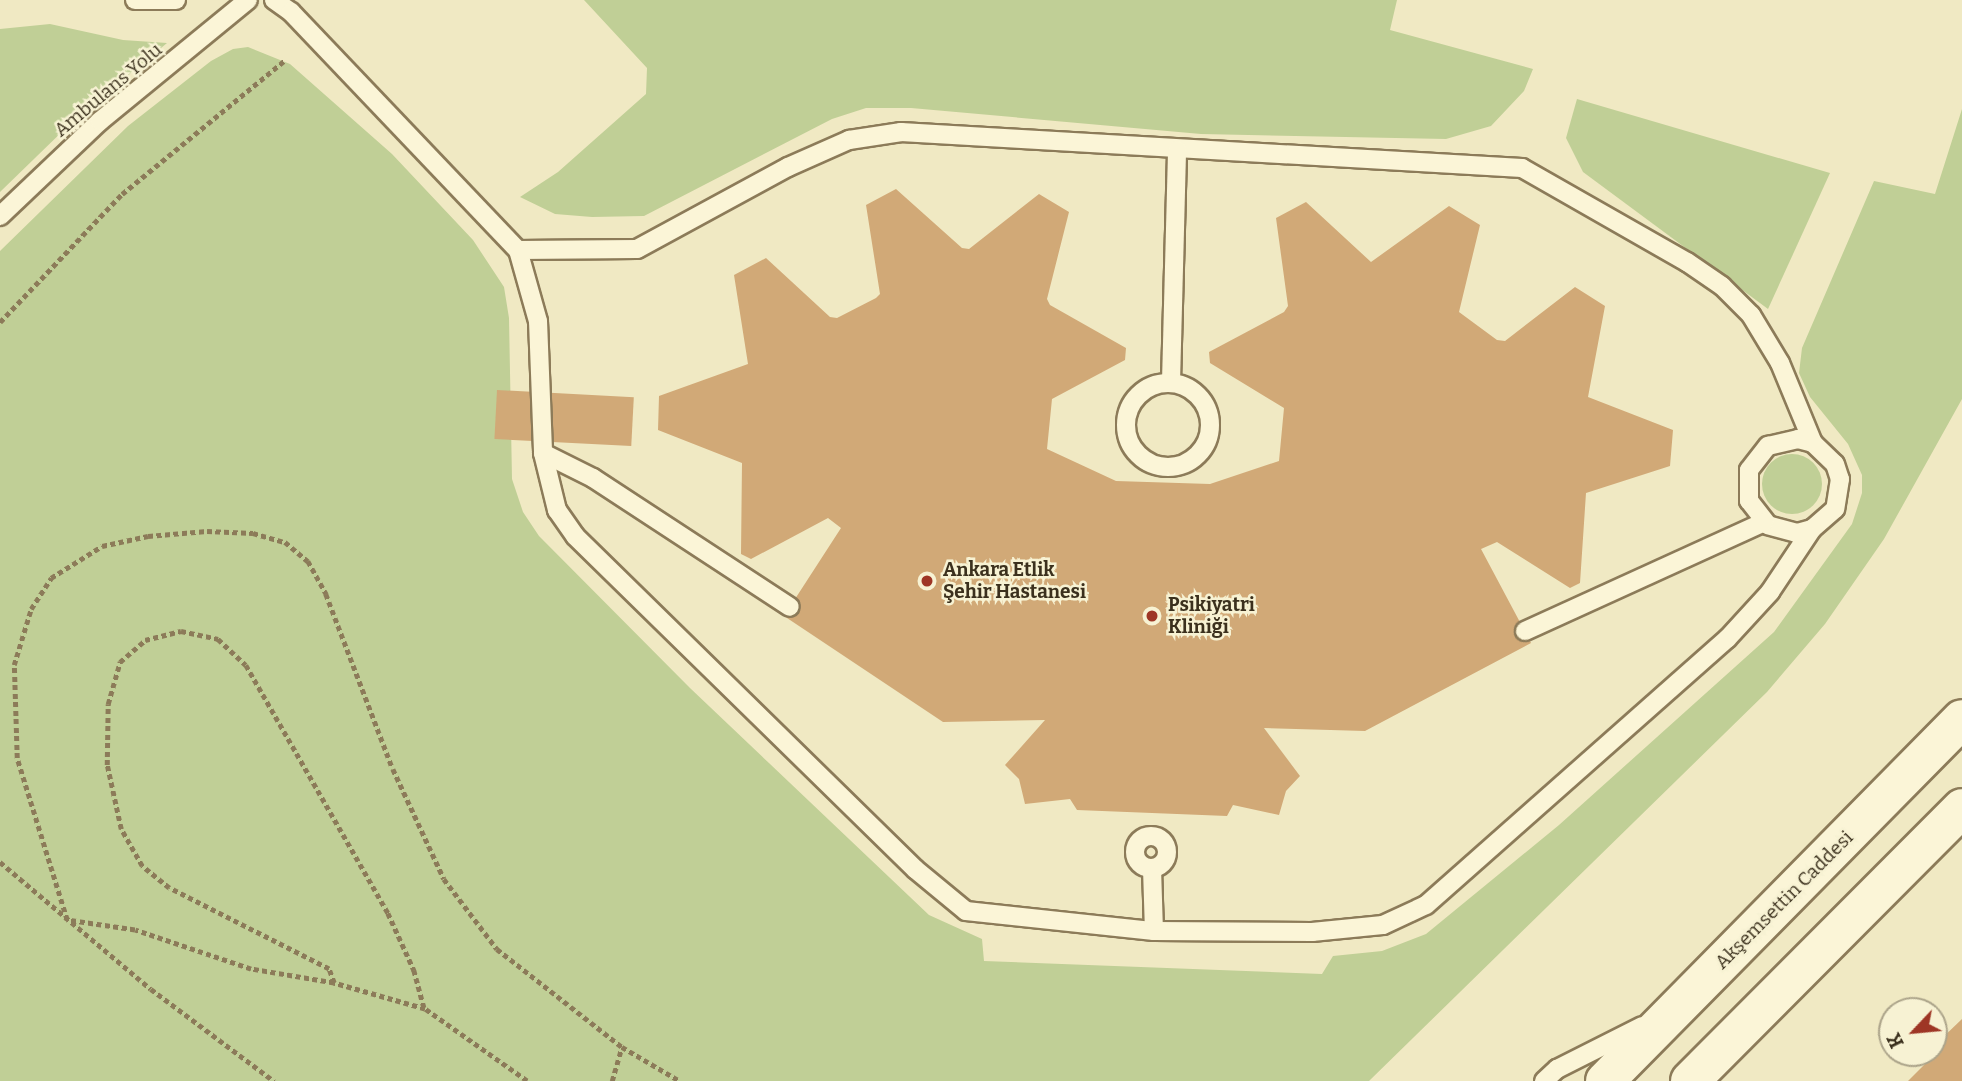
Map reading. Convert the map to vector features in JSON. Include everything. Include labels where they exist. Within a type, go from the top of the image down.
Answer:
[{"type":"main road","name":"Akşemsettin Caddesi","points":[[1605,1081],[1962,719]]},
{"type":"main road","points":[[1690,1081],[1962,808]]},
{"type":"lane","points":[[135,0],[176,0]]},
{"type":"lane","name":"Ambulans Yolu","points":[[0,216],[100,121],[248,0]]},
{"type":"lane","points":[[274,0],[291,12],[518,250],[538,321],[543,453],[557,510],[575,536],[944,895],[966,911],[989,916],[1154,931],[1312,932],[1383,925],[1426,905],[1727,639],[1770,592],[1812,529],[1825,521],[1840,494],[1835,464],[1813,443],[1780,363],[1751,316],[1722,286],[1522,168],[901,132],[849,140],[788,167],[637,250],[518,250]]},
{"type":"lane","points":[[1171,382],[1177,150]]},
{"type":"lane","points":[[1171,382],[1198,394],[1206,406],[1210,433],[1198,456],[1173,468],[1147,463],[1129,443],[1127,414],[1144,390],[1171,382]]},
{"type":"lane","points":[[1812,529],[1782,531],[1764,522],[1749,501],[1746,485],[1756,457],[1782,440],[1813,443]]},
{"type":"lane","points":[[543,453],[593,478],[790,607]]},
{"type":"lane","points":[[1525,631],[1764,522]]},
{"type":"lane","points":[[1152,868],[1154,931]]},
{"type":"lane","points":[[1544,1081],[1557,1069],[1679,1007]]},
{"type":"path","points":[[0,322],[122,194],[284,61]]},
{"type":"path","points":[[67,920],[17,758],[15,665],[31,609],[51,578],[103,546],[148,536],[253,533],[285,542],[314,572],[393,769],[444,879],[497,948],[622,1047],[680,1081]]},
{"type":"path","points":[[334,983],[330,969],[169,888],[142,866],[121,829],[107,765],[108,704],[120,662],[145,640],[181,631],[218,639],[246,665],[388,913],[414,970],[425,1009]]},
{"type":"path","points":[[0,862],[67,920],[274,1081]]},
{"type":"path","points":[[67,920],[135,930],[251,969],[334,983],[425,1009],[527,1081]]},
{"type":"path","points":[[612,1081],[622,1047]]},
{"type":"green space","points":[[584,0],[1397,0],[1390,30],[1533,69],[1524,91],[1491,126],[1446,139],[1201,134],[911,108],[866,108],[832,119],[644,216],[592,217],[555,214],[520,197],[558,172],[646,94],[647,68]]},
{"type":"green space","points":[[50,24],[123,40],[167,43],[70,124],[0,192],[0,29]]},
{"type":"green space","points":[[248,47],[290,64],[392,154],[473,240],[504,287],[509,318],[512,479],[523,512],[539,536],[690,688],[929,915],[982,939],[984,961],[1322,974],[1333,956],[1382,951],[1426,934],[1559,825],[1774,632],[1852,524],[1862,493],[1862,475],[1848,444],[1810,397],[1799,373],[1802,348],[1874,181],[1935,194],[1962,109],[1962,399],[1884,539],[1825,624],[1767,692],[1369,1081],[0,1081],[0,251],[128,126],[211,61],[233,49]]},
{"type":"green space","points":[[1577,99],[1830,173],[1768,309],[1583,172],[1566,138]]},
{"type":"green space","points":[[1792,454],[1809,459],[1817,467],[1822,484],[1817,501],[1809,509],[1792,514],[1775,509],[1767,501],[1762,484],[1767,467],[1775,459]]},
{"type":"building","points":[[896,189],[962,248],[969,249],[1039,194],[1069,212],[1047,299],[1050,305],[1126,348],[1125,360],[1052,399],[1047,449],[1116,481],[1210,484],[1279,461],[1284,408],[1210,363],[1209,352],[1284,312],[1288,306],[1276,218],[1306,202],[1371,262],[1449,206],[1480,225],[1459,312],[1497,340],[1505,341],[1575,287],[1605,306],[1588,397],[1673,430],[1670,466],[1586,493],[1580,583],[1570,588],[1497,542],[1481,549],[1531,643],[1365,731],[1264,728],[1300,776],[1286,791],[1279,815],[1233,805],[1227,816],[1077,810],[1070,799],[1025,804],[1019,779],[1005,765],[1045,720],[943,722],[784,616],[841,528],[828,518],[751,559],[741,554],[742,463],[658,430],[659,396],[748,364],[734,275],[766,258],[830,317],[837,318],[880,294],[866,205]]},
{"type":"building","points":[[497,390],[634,397],[631,446],[494,439]]},
{"type":"building","points":[[1962,1019],[1962,1081],[1908,1081],[1922,1067],[1948,1067],[1948,1032]]},
{"type":"place","name":"Ankara Etlik Şehir Hastanesi","points":[[927,581]]},
{"type":"place","name":"Psikiyatri Kliniği","points":[[1152,616]]}]
